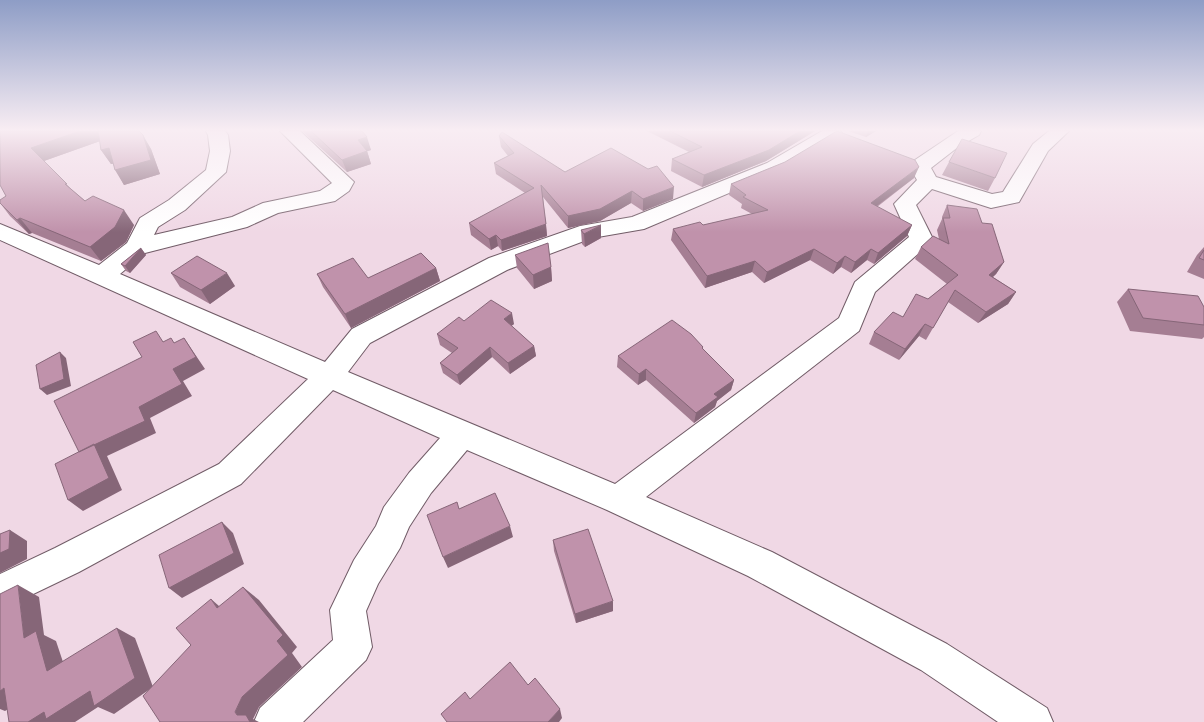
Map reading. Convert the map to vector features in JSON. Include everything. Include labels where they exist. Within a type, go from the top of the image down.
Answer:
[{"type":"street","points":[[137,247],[148,224],[177,205],[216,172],[217,165]]},
{"type":"street","points":[[101,276],[137,247],[238,222],[271,208],[327,196],[341,186],[343,182],[325,165]]},
{"type":"street","points":[[0,592],[67,560],[230,474],[329,376],[361,336],[498,264],[588,231],[636,224],[778,165]]},
{"type":"street","points":[[618,500],[850,324],[864,288],[921,239],[906,204],[917,169],[922,165]]},
{"type":"street","points":[[917,169],[991,201],[1011,197],[1030,165]]},
{"type":"street","points":[[0,231],[462,434],[618,500],[760,564],[934,657],[1033,722]]},
{"type":"street","points":[[274,722],[352,647],[348,610],[366,572],[388,537],[396,518],[420,483],[462,434]]},
{"type":"building","points":[[0,165],[48,165],[67,184],[65,184],[85,201],[93,196],[124,210],[115,227],[90,247],[20,218],[17,220],[0,203],[0,200],[6,196],[0,185]]},
{"type":"building","points":[[114,165],[134,165],[115,170]]},
{"type":"building","points":[[497,165],[553,165],[565,172],[579,165],[640,165],[648,169],[657,166],[674,187],[643,199],[632,191],[600,209],[568,216],[541,185],[546,224],[501,240],[496,235],[489,239],[469,223],[534,188]]},
{"type":"building","points":[[683,165],[731,165],[704,175]]},
{"type":"building","points":[[778,165],[918,165],[919,167],[871,203],[912,225],[878,253],[871,249],[855,262],[845,256],[837,263],[814,249],[767,272],[755,261],[707,276],[673,229],[700,222],[703,225],[768,210],[743,197],[746,195],[731,184]]},
{"type":"building","points":[[957,165],[1001,165],[995,178]]},
{"type":"building","points":[[947,205],[977,209],[982,223],[992,224],[1004,262],[989,275],[1016,292],[986,312],[955,290],[933,328],[925,324],[905,349],[874,332],[893,312],[903,317],[916,294],[928,299],[958,275],[921,247],[933,236],[949,244],[943,218],[950,218]]},
{"type":"building","points":[[601,225],[584,234],[581,230]]},
{"type":"building","points":[[548,243],[551,267],[533,275],[515,255]]},
{"type":"building","points":[[141,248],[125,266],[121,264]]},
{"type":"building","points":[[1204,250],[1204,260],[1199,258]]},
{"type":"building","points":[[421,253],[436,268],[345,314],[317,274],[353,258],[368,278]]},
{"type":"building","points":[[197,256],[227,273],[201,290],[171,273]]},
{"type":"building","points":[[1128,289],[1198,296],[1204,307],[1204,325],[1143,318]]},
{"type":"building","points":[[491,300],[512,313],[504,319],[534,346],[508,363],[490,347],[457,375],[440,363],[458,348],[437,334],[459,317],[464,321]]},
{"type":"building","points":[[672,320],[691,334],[702,348],[734,380],[714,394],[718,397],[696,413],[646,369],[639,374],[618,356]]},
{"type":"building","points":[[156,331],[163,342],[171,338],[174,343],[184,338],[196,357],[173,369],[182,384],[139,407],[145,421],[79,452],[54,401],[142,357],[133,342]]},
{"type":"building","points":[[60,352],[64,379],[40,389],[36,365]]},
{"type":"building","points":[[94,444],[109,478],[68,500],[55,464]]},
{"type":"building","points":[[495,493],[510,526],[443,557],[427,515],[457,502],[459,509]]},
{"type":"building","points":[[222,522],[234,553],[169,588],[159,555]]},
{"type":"building","points":[[588,529],[613,601],[575,614],[553,540]]},
{"type":"building","points":[[10,530],[9,549],[0,553],[0,534]]},
{"type":"building","points":[[18,585],[24,638],[36,631],[47,671],[117,628],[135,678],[94,706],[90,691],[46,719],[44,712],[28,722],[9,722],[4,688],[0,691],[0,594]]},
{"type":"building","points":[[243,587],[283,635],[277,641],[288,655],[242,697],[235,712],[237,715],[246,715],[250,722],[160,722],[143,696],[191,645],[176,628],[211,599],[217,608]]},
{"type":"building","points":[[510,662],[528,685],[535,678],[560,709],[548,722],[447,722],[441,714],[465,692],[470,699]]}]
